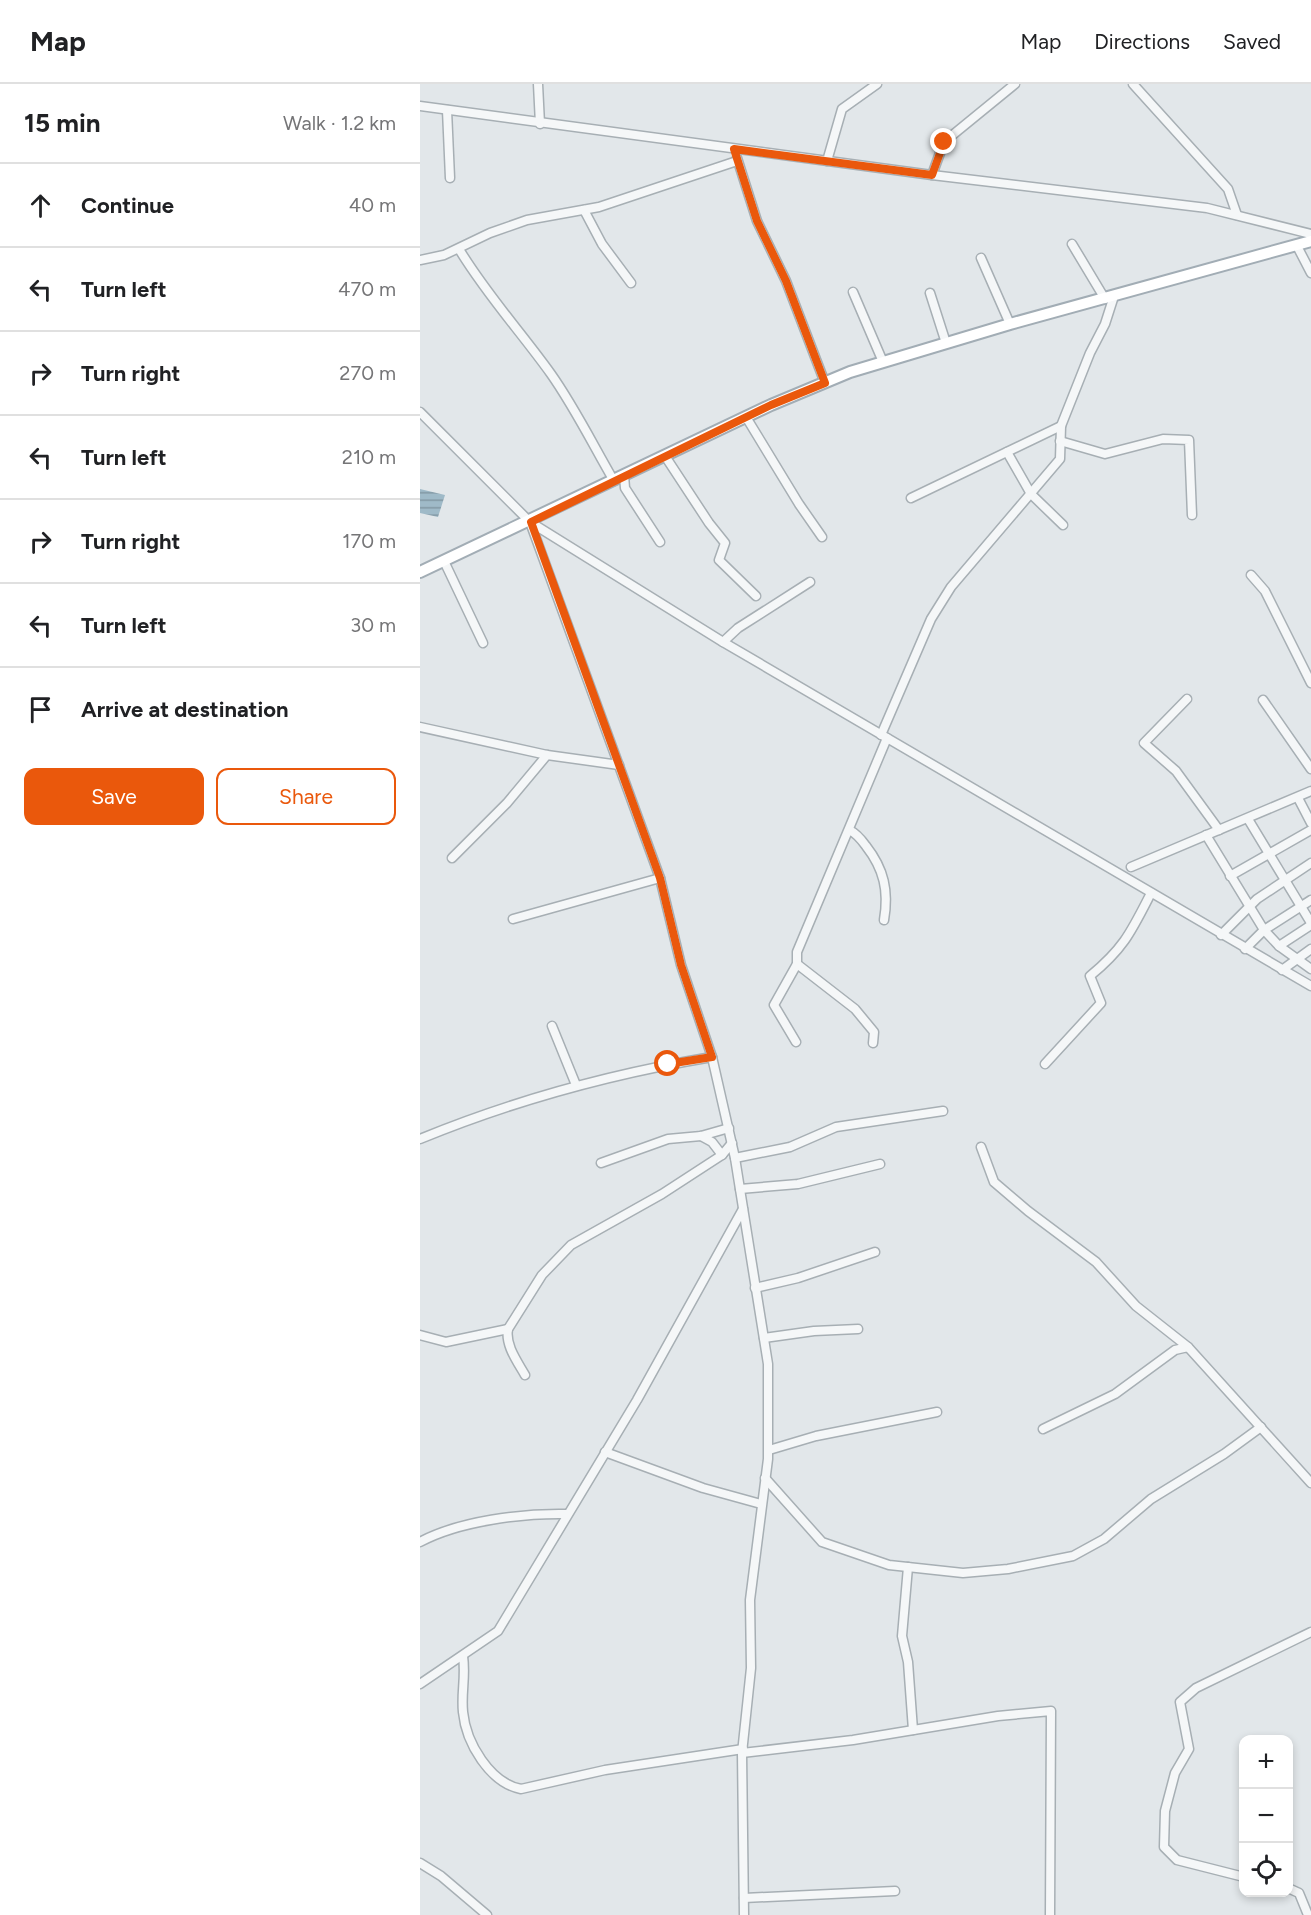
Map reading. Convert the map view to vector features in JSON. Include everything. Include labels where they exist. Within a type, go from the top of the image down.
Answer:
[{"type":"main road","points":[[420,573],[531,522],[746,417],[825,383],[883,362],[1010,324],[1311,241]]},
{"type":"street","points":[[538,84],[540,124]]},
{"type":"street","points":[[827,161],[842,109],[877,84]]},
{"type":"street","points":[[932,175],[944,142],[1015,84]]},
{"type":"street","points":[[1133,84],[1228,189],[1237,215]]},
{"type":"street","points":[[420,106],[540,124],[932,175],[1207,208],[1311,234]]},
{"type":"street","points":[[447,110],[450,178]]},
{"type":"street","points":[[734,149],[757,221],[786,281],[825,383]]},
{"type":"street","points":[[420,260],[444,255],[490,233],[527,220],[584,210],[648,193],[738,161]]},
{"type":"street","points":[[584,210],[602,244],[631,283]]},
{"type":"street","points":[[796,1042],[774,1005],[797,964],[797,952],[849,830],[931,620],[951,587],[981,553],[999,526],[1031,494],[1060,459],[1061,426],[1090,353],[1105,324],[1109,298],[1072,244]]},
{"type":"street","points":[[1297,246],[1311,273]]},
{"type":"street","points":[[459,249],[477,278],[551,374],[614,481]]},
{"type":"street","points":[[981,258],[1010,324]]},
{"type":"street","points":[[853,292],[883,362]]},
{"type":"street","points":[[930,293],[946,343]]},
{"type":"street","points":[[420,412],[531,522],[723,642],[1245,950],[1311,986]]},
{"type":"street","points":[[746,417],[822,537]]},
{"type":"street","points":[[911,498],[1061,426]]},
{"type":"street","points":[[1060,441],[1105,454],[1163,439],[1189,440],[1192,516]]},
{"type":"street","points":[[1007,452],[1031,494],[1063,525]]},
{"type":"street","points":[[665,456],[709,523],[725,543],[719,560],[756,596]]},
{"type":"street","points":[[624,475],[623,483],[628,495],[660,542]]},
{"type":"street","points":[[531,522],[660,878],[681,965],[712,1057],[735,1158],[768,1364],[769,1450],[750,1600],[751,1668],[743,1751],[744,1915]]},
{"type":"street","points":[[444,561],[483,643]]},
{"type":"street","points":[[1251,575],[1265,591],[1311,683]]},
{"type":"street","points":[[723,642],[752,618],[810,582]]},
{"type":"street","points":[[1187,699],[1144,743],[1176,771],[1220,830]]},
{"type":"street","points":[[1263,700],[1311,769]]},
{"type":"street","points":[[420,727],[547,755],[619,765]]},
{"type":"street","points":[[452,858],[507,803],[547,755]]},
{"type":"street","points":[[1131,867],[1311,791]]},
{"type":"street","points":[[1298,798],[1311,823]]},
{"type":"street","points":[[1248,819],[1303,906],[1311,924],[1279,946]]},
{"type":"street","points":[[849,830],[855,834],[881,867],[887,900],[884,920]]},
{"type":"street","points":[[1230,876],[1311,830]]},
{"type":"street","points":[[1206,835],[1264,930],[1279,946],[1311,969]]},
{"type":"street","points":[[1221,935],[1249,906],[1311,864]]},
{"type":"street","points":[[513,919],[660,878]]},
{"type":"street","points":[[1045,1064],[1101,1003],[1090,976],[1116,954],[1128,938],[1151,893]]},
{"type":"street","points":[[1245,950],[1264,930],[1311,900]]},
{"type":"street","points":[[1282,970],[1311,949]]},
{"type":"street","points":[[797,964],[855,1009],[874,1032],[873,1043]]},
{"type":"street","points":[[552,1026],[576,1085]]},
{"type":"street","points":[[420,1139],[527,1098],[576,1085],[712,1057]]},
{"type":"street","points":[[735,1158],[790,1147],[836,1127],[943,1111]]},
{"type":"street","points":[[601,1163],[668,1139],[701,1136],[729,1128]]},
{"type":"street","points":[[701,1136],[712,1142],[722,1155]]},
{"type":"street","points":[[525,1375],[506,1337],[508,1329],[542,1275],[571,1245],[662,1194],[722,1155],[732,1143]]},
{"type":"street","points":[[981,1148],[994,1182],[1028,1211],[1096,1262],[1136,1306],[1188,1347],[1311,1483]]},
{"type":"street","points":[[740,1189],[798,1184],[880,1164]]},
{"type":"street","points":[[420,1684],[498,1631],[655,1369],[743,1209]]},
{"type":"street","points":[[755,1288],[798,1278],[874,1252]]},
{"type":"street","points":[[420,1335],[446,1342],[508,1329]]},
{"type":"street","points":[[764,1338],[814,1331],[858,1329]]},
{"type":"street","points":[[1043,1429],[1115,1394],[1175,1350],[1188,1347]]},
{"type":"street","points":[[769,1450],[816,1436],[937,1412]]},
{"type":"street","points":[[765,1478],[822,1542],[889,1565],[963,1573],[1008,1569],[1072,1556],[1104,1539],[1151,1499],[1261,1427]]},
{"type":"street","points":[[605,1452],[703,1488],[761,1504]]},
{"type":"street","points":[[420,1542],[430,1537],[508,1518],[530,1514],[567,1514]]},
{"type":"street","points":[[908,1567],[902,1636],[908,1662],[914,1730]]},
{"type":"street","points":[[1239,1876],[1177,1860],[1164,1847],[1168,1802],[1175,1773],[1189,1749],[1180,1702],[1196,1688],[1311,1632]]},
{"type":"street","points":[[463,1656],[466,1676],[462,1710],[466,1731],[480,1759],[507,1786],[521,1789],[605,1770],[743,1751],[853,1740],[872,1735],[998,1716],[1051,1711],[1050,1915]]},
{"type":"street","points":[[420,1863],[441,1876],[487,1915]]},
{"type":"street","points":[[1293,1890],[1299,1893],[1308,1915]]},
{"type":"street","points":[[744,1898],[895,1891]]},
{"type":"water","points":[[420,489],[445,495],[438,517],[420,513]]},
{"type":"route","points":[[668,1064],[712,1057],[681,965],[660,878],[531,522],[771,405],[825,383],[786,281],[757,221],[734,149],[932,175],[944,142]]}]
